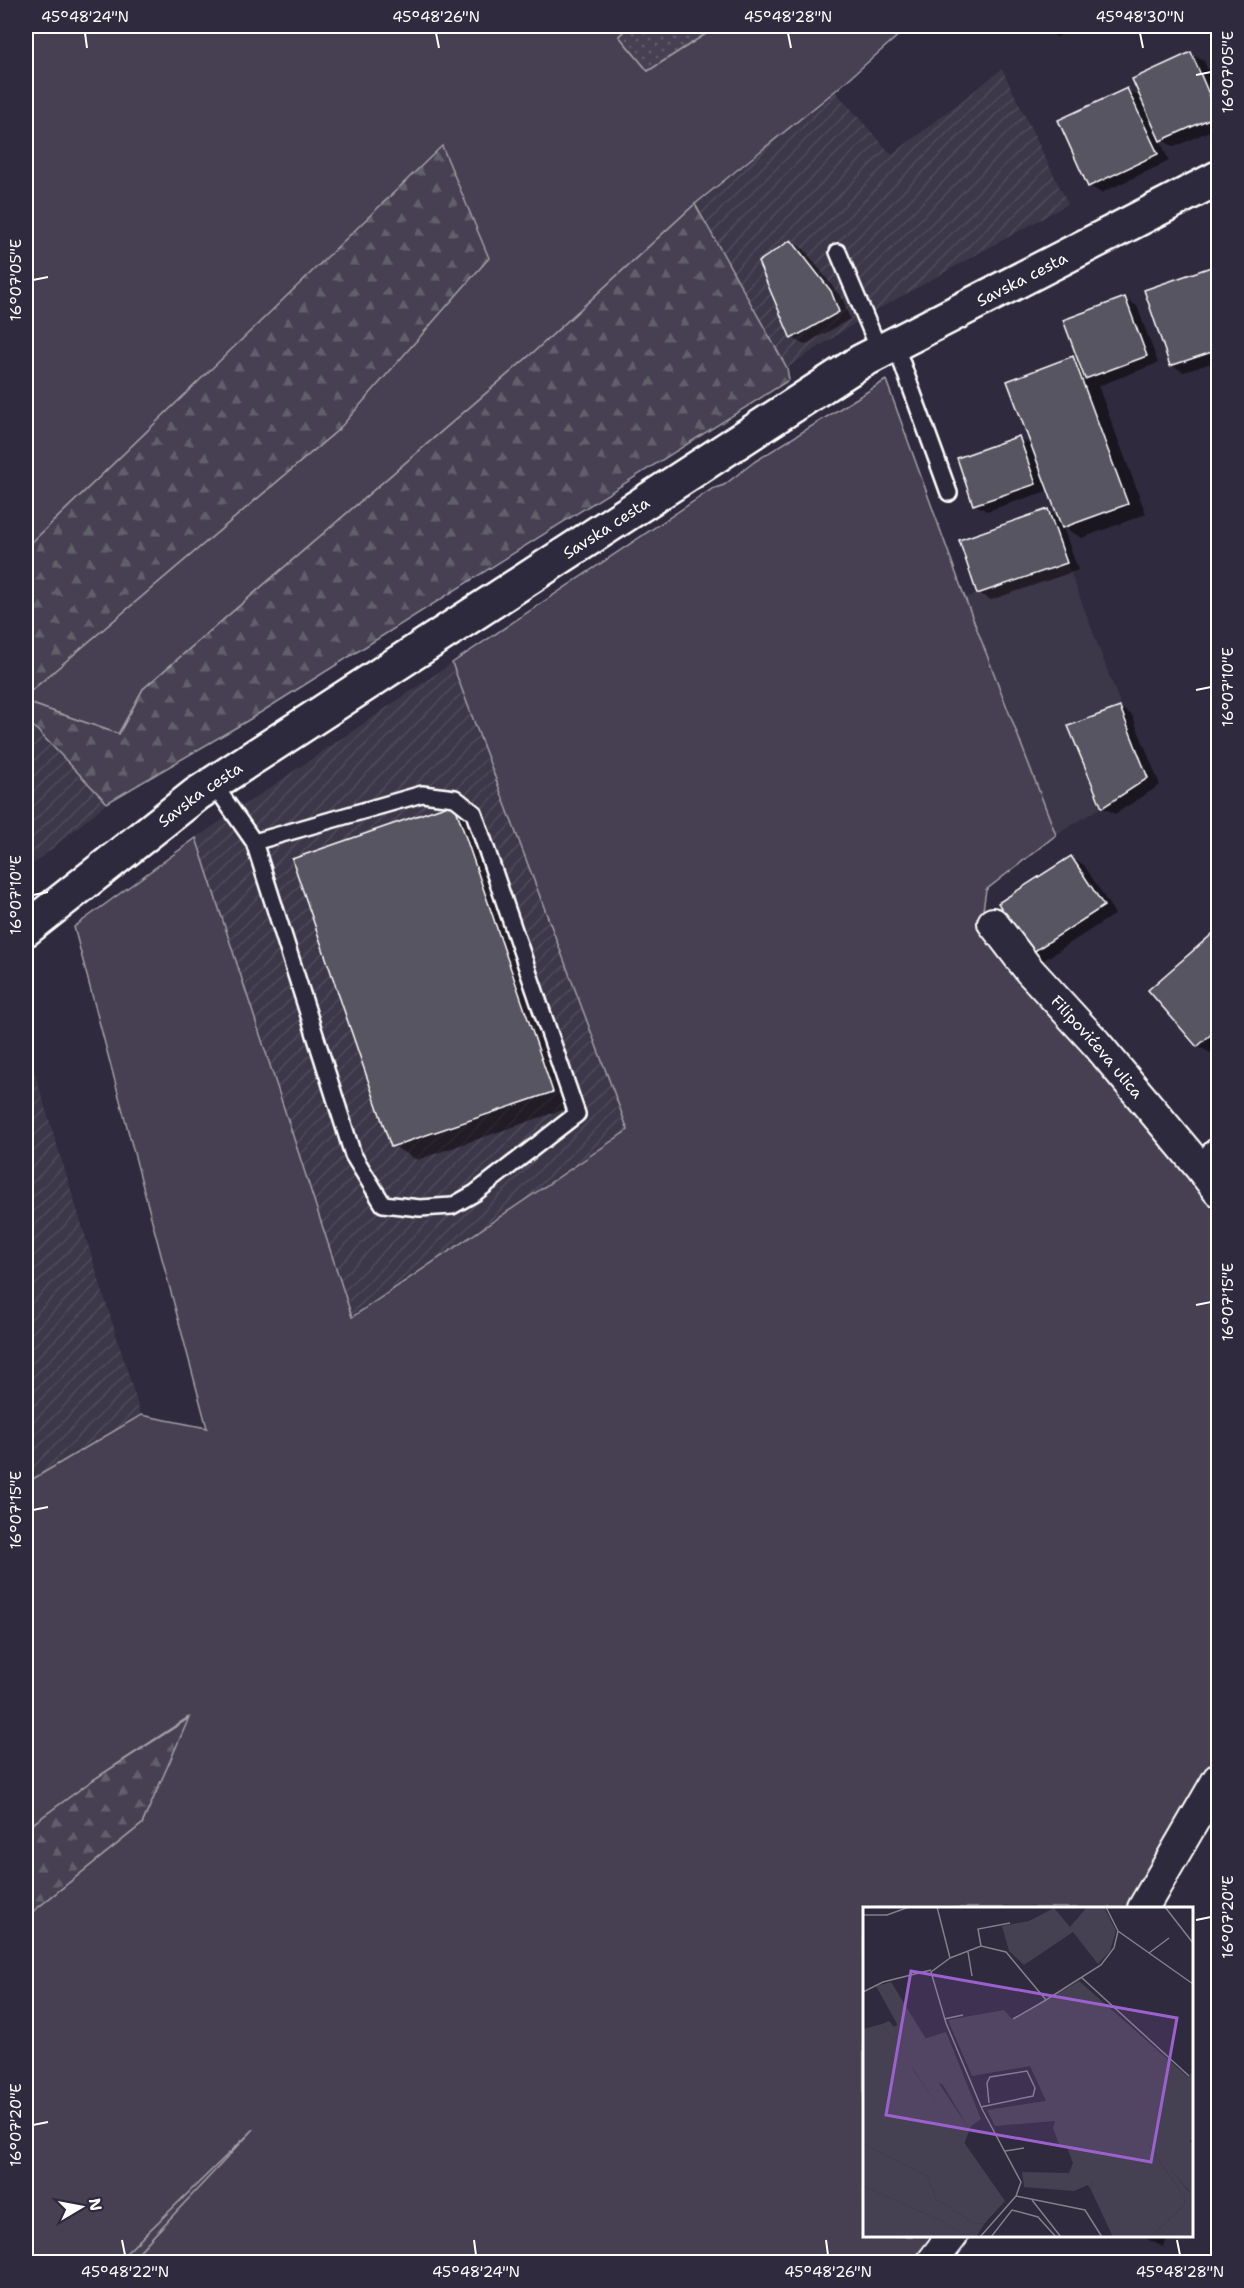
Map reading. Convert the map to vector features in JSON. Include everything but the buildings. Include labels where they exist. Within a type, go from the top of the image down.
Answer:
[{"type":"street","name":"Savska cesta","points":[[26,929],[213,783],[850,368],[1218,178]]},
{"type":"street","name":"Filipovićeva ulica","points":[[993,922],[1029,970],[1213,1171]]},
{"type":"street","points":[[1144,1907],[1218,1779]]},
{"type":"street","points":[[932,2262],[951,2237]]},
{"type":"lane","points":[[838,252],[887,348],[949,493]]},
{"type":"lane","points":[[213,783],[254,842],[353,1155],[383,1204],[420,1208],[452,1206],[476,1193],[577,1114],[474,813],[455,798],[422,794],[254,842]]},
{"type":"shaded area","points":[[1002,69],[1068,204],[864,317],[787,368],[695,204],[835,91],[892,155]]},
{"type":"shaded area","points":[[1067,563],[1148,778],[1056,835],[965,598]]},
{"type":"shaded area","points":[[452,663],[628,1130],[351,1317],[196,838]]},
{"type":"shaded area","points":[[26,725],[34,727],[107,803],[26,870]]},
{"type":"shaded area","points":[[26,1045],[141,1415],[26,1483]]},
{"type":"green space","points":[[26,26],[629,26],[619,36],[648,71],[718,26],[909,26],[835,91],[695,204],[536,350],[143,689],[118,734],[26,702],[26,695],[339,429],[442,147],[26,548]]},
{"type":"green space","points":[[629,26],[718,26],[648,71],[619,36]]},
{"type":"green space","points":[[442,146],[489,258],[339,429],[26,695],[26,548]]},
{"type":"green space","points":[[695,204],[787,368],[789,380],[247,721],[107,803],[34,727],[26,725],[26,702],[119,734],[143,689],[536,350]]},
{"type":"green space","points":[[886,380],[965,598],[1056,835],[986,890],[981,923],[1172,1156],[1218,1208],[1218,1759],[1128,1907],[863,1907],[863,2237],[932,2237],[914,2262],[129,2262],[241,2142],[117,2262],[26,2262],[26,1917],[142,1824],[187,1718],[93,1780],[26,1829],[26,1483],[141,1415],[207,1428],[74,927],[196,838],[352,1317],[628,1130],[452,663],[712,489],[724,485],[754,462]]},
{"type":"green space","points":[[189,1718],[142,1824],[26,1917],[26,1829],[93,1780]]},
{"type":"green space","points":[[254,2129],[129,2262],[117,2262]]}]
